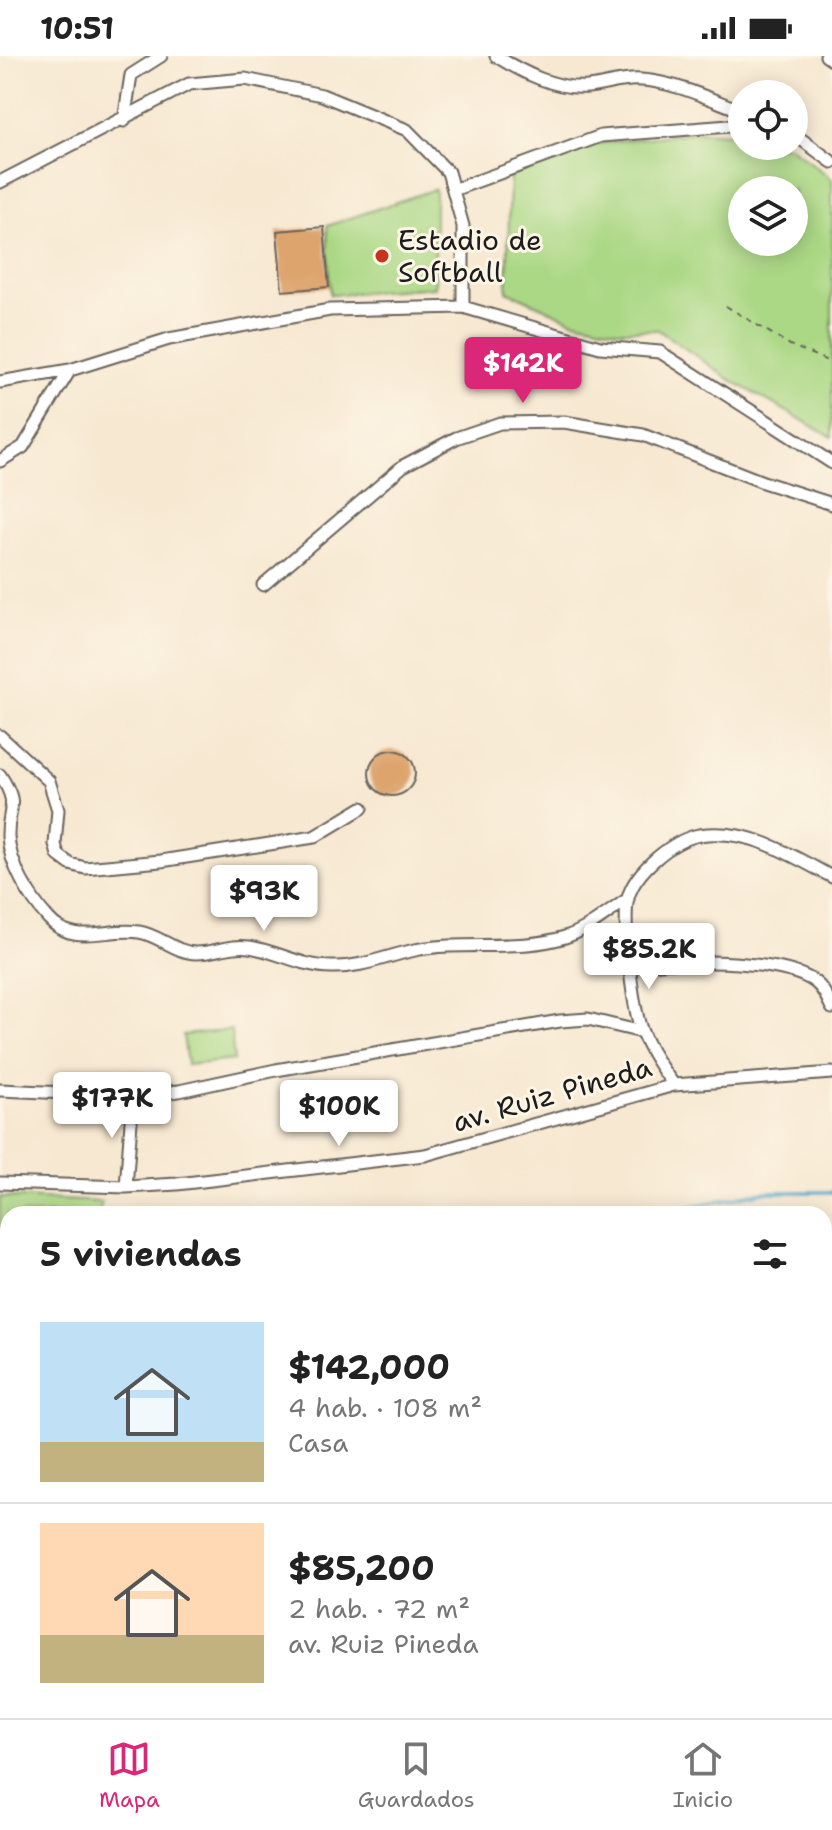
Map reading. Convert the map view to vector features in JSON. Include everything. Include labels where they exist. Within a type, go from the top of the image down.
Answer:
[{"type":"street","points":[[124,121],[131,75],[161,56]]},
{"type":"street","points":[[496,56],[518,70],[564,85],[583,87],[624,80],[650,80],[728,106]]},
{"type":"street","points":[[826,56],[832,60]]},
{"type":"street","points":[[0,182],[124,121],[189,84],[245,79],[322,95],[407,130],[448,172],[463,226],[463,307]]},
{"type":"street","points":[[453,190],[601,136],[728,126]]},
{"type":"street","points":[[808,144],[832,162]]},
{"type":"street","points":[[0,382],[70,370],[169,339],[330,310],[463,307],[600,347],[660,352],[832,463]]},
{"type":"street","points":[[0,461],[23,447],[70,370]]},
{"type":"street","points":[[263,585],[403,466],[456,438],[500,423],[564,422],[643,435],[763,482],[832,504]]},
{"type":"street","points":[[0,736],[49,781],[58,810],[55,844],[58,855],[70,864],[85,868],[161,861],[301,840],[314,837],[362,808]]},
{"type":"street","points":[[0,775],[11,793],[14,810],[8,833],[10,855],[20,877],[48,918],[78,935],[124,930],[155,936],[196,953],[230,946],[253,948],[315,966],[345,967],[414,950],[542,942],[567,936],[628,899]]},
{"type":"street","points":[[674,1085],[654,1058],[632,998],[628,899],[635,884],[662,854],[680,842],[700,835],[744,838],[775,846],[832,877]]},
{"type":"street","points":[[631,966],[662,961],[703,960],[796,975],[812,980],[823,989],[832,1008]]},
{"type":"street","points":[[0,1090],[133,1096],[560,1021],[588,1019],[642,1032]]},
{"type":"street","name":"av. Ruiz Pineda","points":[[0,1183],[126,1187],[253,1177],[425,1155],[674,1085],[832,1073]]},
{"type":"street","points":[[126,1187],[133,1096]]},
{"type":"path","points":[[726,306],[790,345],[832,363]]},
{"type":"green space","points":[[700,132],[728,134],[728,160],[807,160],[832,179],[832,437],[731,380],[658,330],[617,330],[571,320],[507,291],[510,175],[593,144]]},
{"type":"green space","name":"Estadio de Softball","points":[[435,189],[435,287],[330,295],[327,226]]},
{"type":"green space","points":[[231,1030],[234,1060],[187,1065],[183,1035]]},
{"type":"green space","points":[[0,1197],[101,1202],[101,1206],[0,1206]]},
{"type":"building","points":[[324,227],[329,287],[282,291],[277,231]]},
{"type":"building","points":[[392,750],[408,757],[415,773],[408,789],[392,796],[376,789],[369,773],[376,757]]},
{"type":"waterway","points":[[695,1206],[764,1192],[832,1192]]},
{"type":"place","name":"Estadio de Softball","points":[[382,256]]}]
